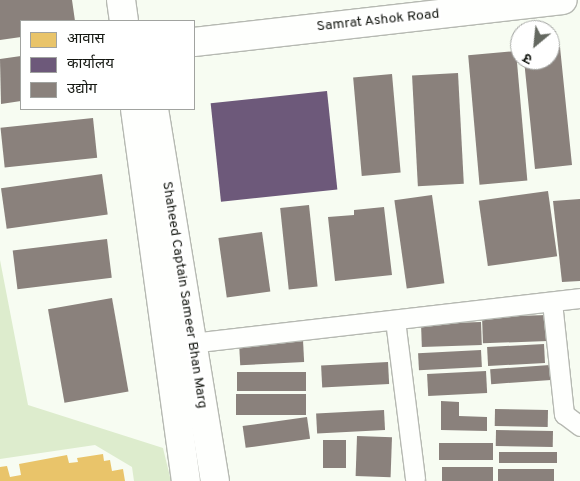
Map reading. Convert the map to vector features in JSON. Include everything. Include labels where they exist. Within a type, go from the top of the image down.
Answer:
[{"type":"street","points":[[121,0],[124,20]]},
{"type":"street","points":[[138,0],[141,20]]},
{"type":"street","name":"Samrat Ashok Road","points":[[195,42],[563,0]]},
{"type":"street","name":"Shaheed Captain Sameer Bhan Marg","points":[[136,110],[178,344],[215,481]]},
{"type":"street","name":"Shaheed Captain Sameer Bhan Marg","points":[[154,110],[178,344],[186,481]]},
{"type":"street","points":[[178,344],[580,298]]},
{"type":"street","points":[[552,302],[564,414],[580,426]]},
{"type":"street","points":[[395,320],[415,479]]},
{"type":"green space","points":[[0,260],[28,405],[163,448],[171,481],[134,481],[132,467],[95,445],[0,459]]},
{"type":"building: आवास","points":[[103,454],[104,461],[110,460],[112,471],[123,469],[125,481],[0,481],[0,467],[7,466],[10,477],[21,475],[19,464],[67,455],[69,463],[78,462],[77,458]]},
{"type":"building: कार्यालय","points":[[327,91],[337,189],[221,202],[211,103]]},
{"type":"building: उद्योग","points":[[0,0],[72,0],[75,20],[20,20],[20,37],[0,40]]},
{"type":"building: उद्योग","points":[[560,47],[572,165],[535,169],[525,70],[560,70]]},
{"type":"building: उद्योग","points":[[510,52],[510,70],[518,70],[527,181],[480,185],[468,55]]},
{"type":"building: उद्योग","points":[[20,56],[20,101],[1,104],[0,59]]},
{"type":"building: उद्योग","points":[[458,73],[464,184],[418,186],[412,75]]},
{"type":"building: उद्योग","points":[[392,74],[401,173],[362,176],[353,77]]},
{"type":"building: उद्योग","points":[[93,118],[97,158],[5,168],[1,128]]},
{"type":"building: उद्योग","points":[[102,174],[108,215],[7,229],[1,188]]},
{"type":"building: उद्योग","points":[[548,191],[557,256],[488,266],[479,201]]},
{"type":"building: उद्योग","points":[[432,195],[444,283],[407,288],[394,200]]},
{"type":"building: उद्योग","points":[[580,199],[580,281],[562,282],[553,201]]},
{"type":"building: उद्योग","points":[[309,205],[318,287],[289,290],[280,208]]},
{"type":"building: उद्योग","points":[[384,207],[392,275],[335,281],[328,217],[354,215],[354,210]]},
{"type":"building: उद्योग","points":[[262,232],[270,291],[227,298],[218,238]]},
{"type":"building: उद्योग","points":[[107,239],[112,278],[17,289],[13,251]]},
{"type":"building: उद्योग","points":[[112,298],[128,392],[64,403],[48,309]]},
{"type":"building: उद्योग","points":[[547,315],[548,341],[483,343],[482,317]]},
{"type":"building: उद्योग","points":[[481,322],[482,345],[422,347],[421,324]]},
{"type":"building: उद्योग","points":[[303,340],[304,362],[240,365],[239,343]]},
{"type":"building: उद्योग","points":[[544,344],[545,363],[488,366],[487,347]]},
{"type":"building: उद्योग","points":[[481,350],[482,367],[419,370],[418,353]]},
{"type":"building: उद्योग","points":[[388,362],[389,384],[322,387],[321,366]]},
{"type":"building: उद्योग","points":[[550,365],[551,380],[491,384],[490,369]]},
{"type":"building: उद्योग","points":[[486,371],[487,393],[428,396],[427,374]]},
{"type":"building: उद्योग","points":[[237,372],[306,372],[306,391],[237,391]]},
{"type":"building: उद्योग","points":[[236,394],[306,394],[306,415],[236,415]]},
{"type":"building: उद्योग","points":[[441,401],[459,402],[459,416],[487,417],[487,431],[441,430]]},
{"type":"building: उद्योग","points":[[495,409],[548,410],[548,427],[495,426]]},
{"type":"building: उद्योग","points":[[384,410],[385,430],[317,434],[316,414]]},
{"type":"building: उद्योग","points":[[307,417],[310,439],[246,448],[243,426]]},
{"type":"building: उद्योग","points":[[496,430],[553,431],[553,447],[496,446]]},
{"type":"building: उद्योग","points":[[357,436],[392,437],[391,477],[356,476]]},
{"type":"building: उद्योग","points":[[323,440],[346,440],[346,468],[323,468]]},
{"type":"building: उद्योग","points":[[439,443],[493,443],[493,460],[439,460]]},
{"type":"building: उद्योग","points":[[499,452],[557,452],[557,463],[499,463]]},
{"type":"building: उद्योग","points":[[442,467],[493,467],[493,481],[442,481]]},
{"type":"building: उद्योग","points":[[498,469],[554,469],[554,481],[498,481]]}]
